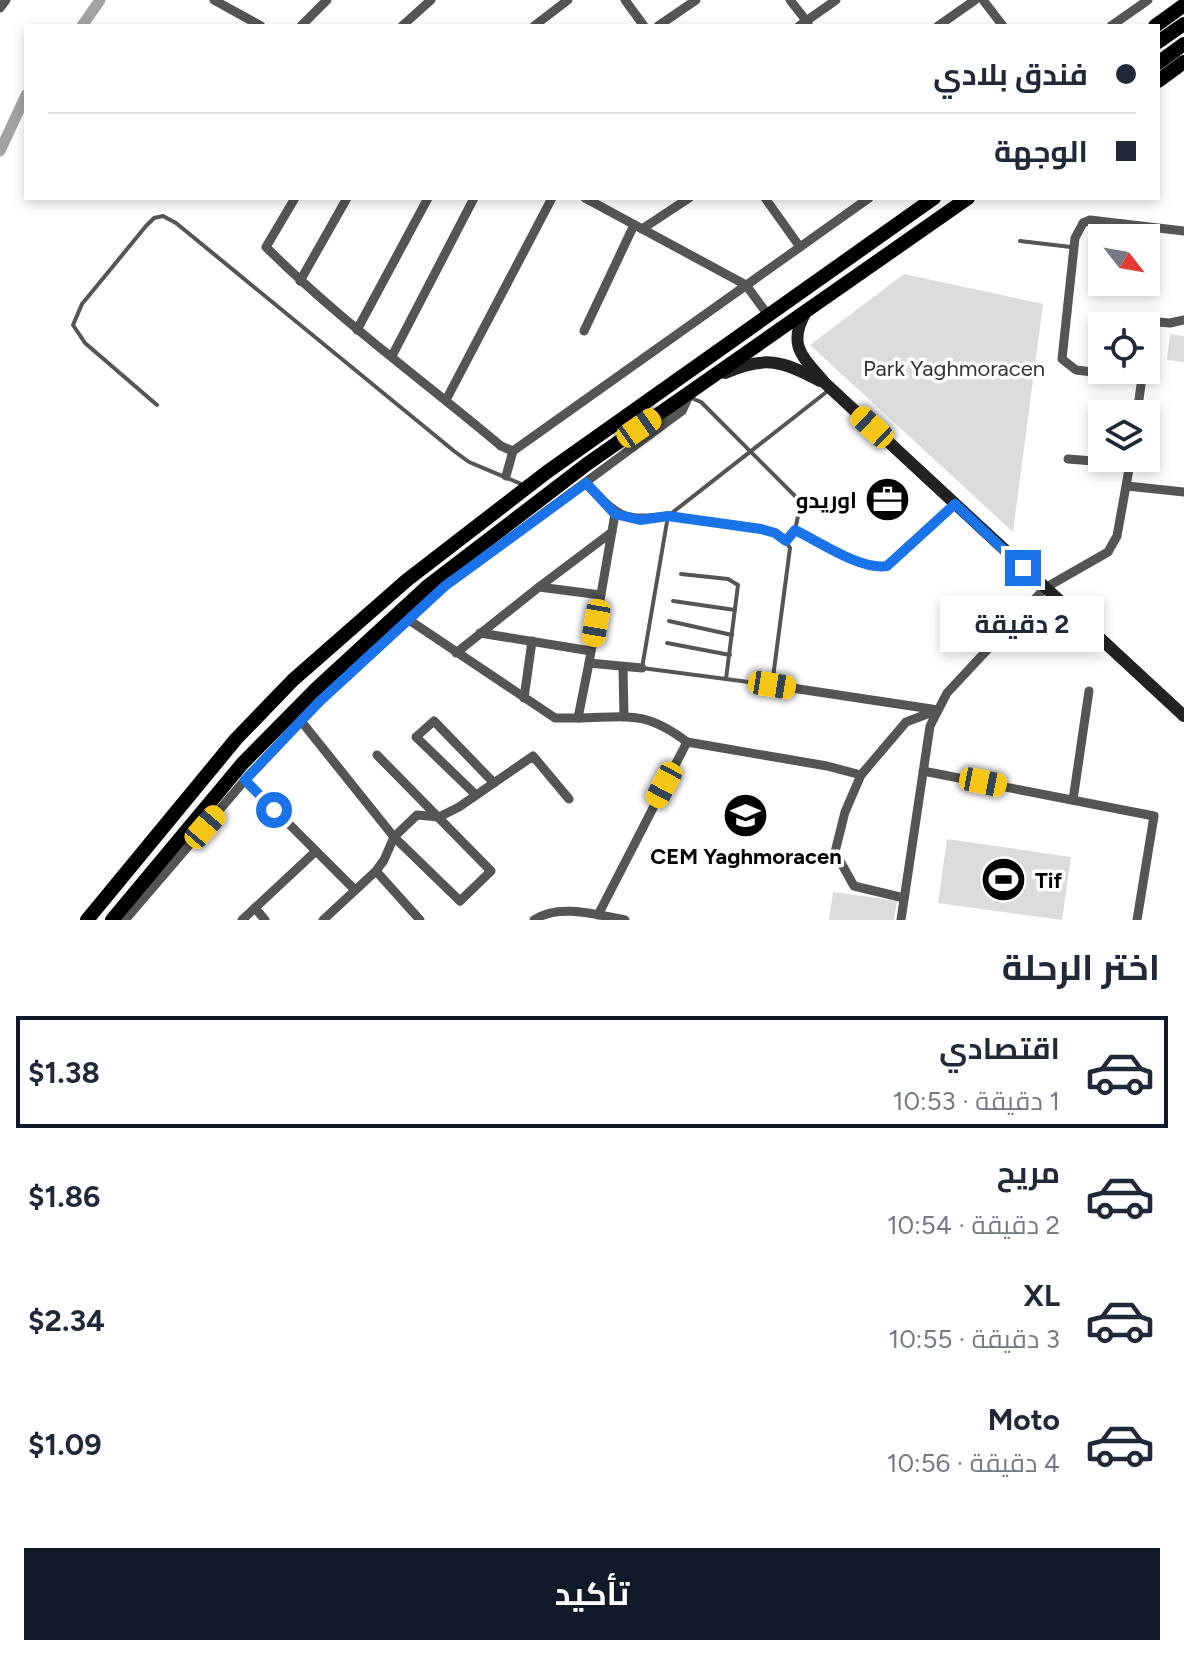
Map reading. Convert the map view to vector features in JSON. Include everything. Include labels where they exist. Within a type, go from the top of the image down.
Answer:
[{"type":"highway","points":[[1158,24],[1184,5]]},
{"type":"highway","points":[[1160,41],[1184,24]]},
{"type":"highway","points":[[1160,62],[1184,44]]},
{"type":"highway","points":[[1160,80],[1184,62]]},
{"type":"highway","points":[[87,920],[236,739],[293,680],[407,580],[528,487],[931,200]]},
{"type":"highway","points":[[112,920],[242,764],[316,689],[417,595],[587,464],[965,200]]},
{"type":"main road","points":[[806,311],[798,326],[797,345],[829,386],[1184,716]]},
{"type":"main road","points":[[690,394],[744,364],[765,360],[785,365],[829,386]]},
{"type":"street","points":[[0,8],[6,0]]},
{"type":"street","points":[[214,0],[257,24]]},
{"type":"street","points":[[303,24],[327,0]]},
{"type":"street","points":[[404,24],[431,0]]},
{"type":"street","points":[[537,24],[568,0]]},
{"type":"street","points":[[625,0],[643,24]]},
{"type":"street","points":[[661,24],[696,0]]},
{"type":"street","points":[[790,0],[805,24],[836,0]]},
{"type":"street","points":[[941,24],[975,0]]},
{"type":"street","points":[[983,0],[1001,24]]},
{"type":"street","points":[[1114,24],[1148,0]]},
{"type":"street","points":[[294,200],[266,247],[357,330],[501,446],[513,451]]},
{"type":"street","points":[[300,281],[346,200]]},
{"type":"street","points":[[357,330],[427,200]]},
{"type":"street","points":[[392,356],[473,200]]},
{"type":"street","points":[[446,400],[551,200]]},
{"type":"street","points":[[589,200],[746,285],[768,315]]},
{"type":"street","points":[[584,331],[638,227],[685,200]]},
{"type":"street","points":[[766,200],[800,247]]},
{"type":"street","points":[[506,476],[513,451],[866,200]]},
{"type":"street","points":[[1088,371],[1076,370],[1062,359],[1074,247],[1079,228],[1090,220],[1184,231]]},
{"type":"street","points":[[1160,322],[1184,320]]},
{"type":"street","points":[[125,920],[245,780],[301,721],[445,586],[682,411],[690,394]]},
{"type":"street","points":[[1068,459],[1088,460]]},
{"type":"street","points":[[901,920],[930,726],[938,710],[947,693],[1045,588],[1108,552],[1117,536],[1129,472]]},
{"type":"street","points":[[586,483],[615,514],[640,520],[668,516]]},
{"type":"street","points":[[1127,486],[1184,492]]},
{"type":"street","points":[[578,718],[615,514]]},
{"type":"street","points":[[456,653],[612,532]]},
{"type":"street","points":[[539,587],[601,595]]},
{"type":"street","points":[[409,620],[555,718],[638,716],[652,720],[687,742],[861,775]]},
{"type":"street","points":[[480,633],[591,651]]},
{"type":"street","points":[[524,698],[532,641]]},
{"type":"street","points":[[589,663],[642,668]]},
{"type":"street","points":[[623,668],[624,717]]},
{"type":"street","points":[[772,685],[938,710]]},
{"type":"street","points":[[1073,800],[1089,691]]},
{"type":"street","points":[[904,898],[854,886],[835,852],[845,812],[861,775],[906,722],[938,710]]},
{"type":"street","points":[[301,721],[394,837],[460,901],[491,871],[377,755]]},
{"type":"street","points":[[476,795],[416,737],[434,721],[494,783]]},
{"type":"street","points":[[598,915],[687,742]]},
{"type":"street","points":[[323,920],[376,871],[394,837],[417,815],[439,817],[533,756],[569,799]]},
{"type":"street","points":[[923,771],[1154,816],[1137,920]]},
{"type":"street","points":[[245,780],[354,889]]},
{"type":"street","points":[[242,920],[316,851]]},
{"type":"street","points":[[376,871],[420,920]]},
{"type":"street","points":[[255,908],[265,920]]},
{"type":"street","points":[[534,920],[544,913],[598,915],[625,920]]},
{"type":"lane","points":[[157,405],[85,343],[73,325],[82,304],[146,226],[154,218],[163,216],[176,223],[454,451],[469,462],[528,487]]},
{"type":"lane","points":[[1020,241],[1074,247]]},
{"type":"lane","points":[[668,516],[761,529],[775,533],[786,541],[790,548],[772,685],[642,668],[668,516],[752,452],[829,386]]},
{"type":"lane","points":[[690,394],[801,502],[795,530],[786,541]]},
{"type":"lane","points":[[795,530],[875,568],[887,566],[955,504]]},
{"type":"lane","points":[[681,574],[728,579],[738,585],[726,679]]},
{"type":"lane","points":[[673,601],[735,610]]},
{"type":"lane","points":[[669,621],[732,635]]},
{"type":"lane","points":[[667,643],[730,655]]},
{"type":"green space","name":"Park Yaghmoracen","points":[[904,274],[1043,304],[1013,532],[810,345]]},
{"type":"green space","points":[[1170,334],[1184,336],[1184,362],[1167,360]]},
{"type":"green space","name":"Tif","points":[[947,839],[1071,857],[1062,920],[938,903]]},
{"type":"green space","points":[[833,892],[897,901],[894,920],[829,920]]},
{"type":"waterway","points":[[83,24],[100,0]]},
{"type":"waterway","points":[[0,151],[24,99]]},
{"type":"place","name":"اوريدو","points":[[888,500]]},
{"type":"place","name":"CEM Yaghmoracen","points":[[746,815]]},
{"type":"place","name":"Tif","points":[[1004,880]]},
{"type":"route","points":[[274,810],[245,780],[263,760],[319,702],[445,586],[586,483],[615,514],[640,520],[668,516],[761,529],[775,533],[786,541],[795,530],[875,568],[887,566],[955,504],[1023,568]]}]
